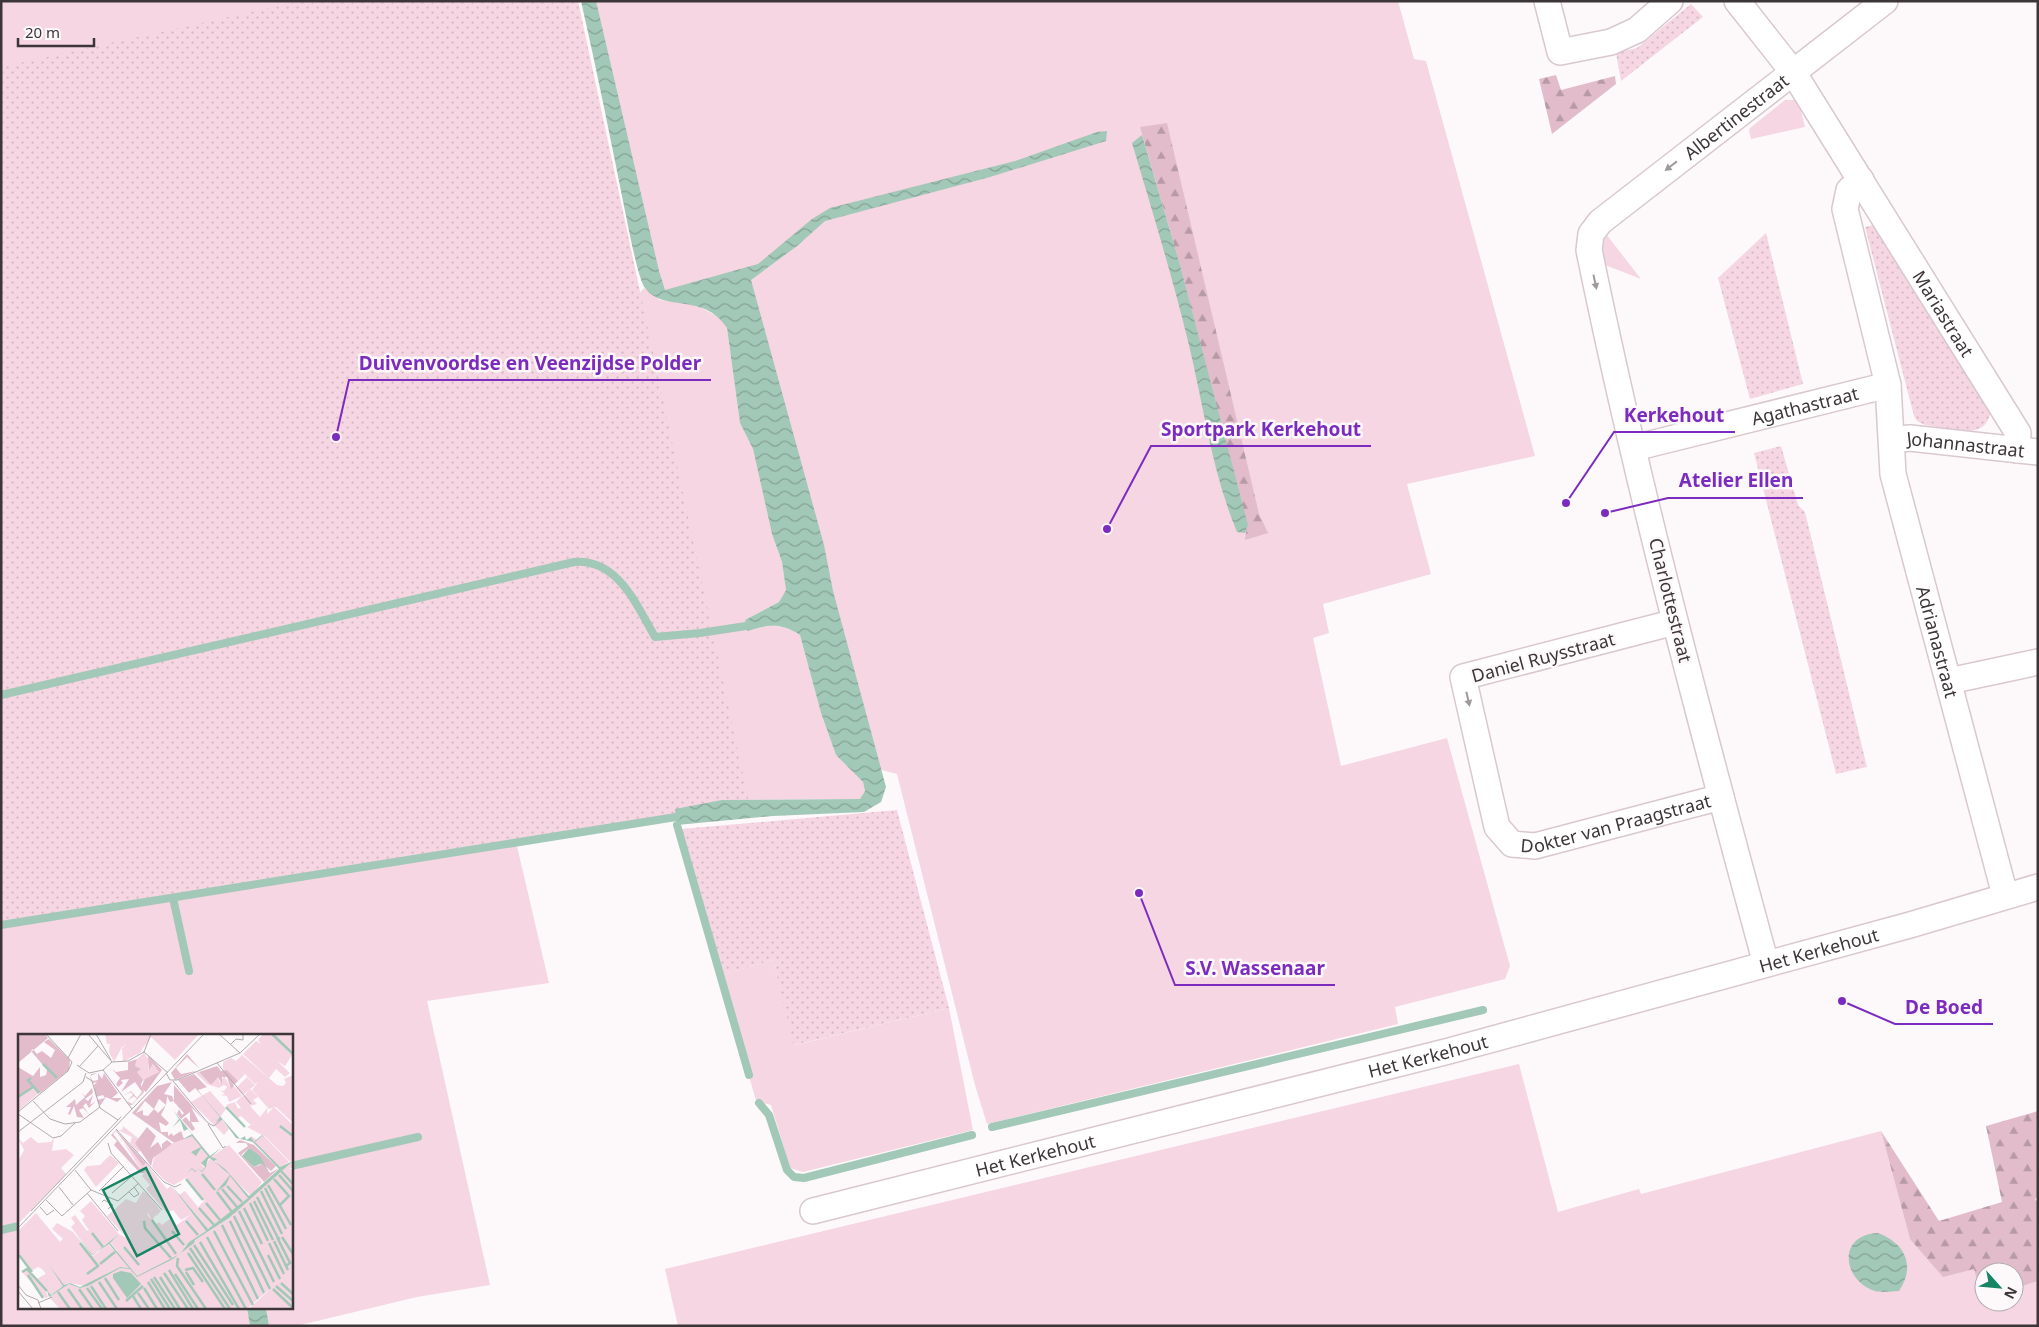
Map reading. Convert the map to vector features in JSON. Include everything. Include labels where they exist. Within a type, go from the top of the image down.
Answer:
[{"type":"street","points":[[1546,1],[1560,52],[1612,42],[1637,30],[1670,1]]},
{"type":"street","name":"Mariastraat","points":[[1737,1],[1793,72],[2028,451]]},
{"type":"street","name":"Albertinestraat","points":[[1591,234],[1600,222],[1885,1]]},
{"type":"street","points":[[1861,180],[1849,190],[1845,209],[1888,385]]},
{"type":"street","name":"Charlottestraat","points":[[1591,234],[1590,258],[1675,622],[1766,964]]},
{"type":"street","name":"Adrianastraat","points":[[1888,385],[1893,474],[2006,895]]},
{"type":"street","name":"Agathastraat","points":[[1634,448],[1888,385]]},
{"type":"street","name":"Johannastraat","points":[[1892,440],[1910,438],[2028,451]]},
{"type":"street","name":"Daniel Ruysstraat","points":[[1512,844],[1497,827],[1463,677],[1675,622]]},
{"type":"street","points":[[1949,681],[2038,662]]},
{"type":"street","name":"Dokter van Praagstraat","points":[[1512,844],[1535,846],[1721,796]]},
{"type":"street","name":"Het Kerkehout","points":[[813,1210],[1449,1051],[2038,887]]},
{"type":"shaded area","points":[[1,1],[565,1],[630,304],[644,288],[660,300],[693,303],[720,318],[727,328],[740,423],[753,449],[772,534],[782,562],[786,590],[779,602],[745,620],[747,630],[779,626],[800,635],[821,713],[836,755],[863,782],[865,791],[860,799],[722,800],[516,842],[549,983],[427,1001],[490,1285],[417,1297],[296,1326],[269,1326],[266,1310],[292,1310],[292,1034],[18,1034],[18,1310],[247,1310],[250,1326],[1,1326]]},
{"type":"shaded area","points":[[301,1],[578,1],[750,807],[1,925],[1,67]]},
{"type":"shaded area","points":[[590,1],[1398,1],[1414,59],[1426,61],[1535,456],[1407,484],[1431,574],[1323,604],[1329,633],[1313,638],[1341,766],[1447,738],[1510,966],[1505,979],[1395,1007],[1398,1024],[987,1124],[975,1085],[897,774],[858,764],[735,302],[664,297]]},
{"type":"shaded area","points":[[1691,4],[1703,17],[1621,81],[1616,53],[1637,48]]},
{"type":"shaded area","points":[[1785,100],[1795,100],[1801,111],[1805,127],[1751,139],[1750,128]]},
{"type":"shaded area","points":[[1882,223],[1991,408],[1988,419],[1983,426],[1975,430],[1956,430],[1925,425],[1917,421],[1914,416],[1865,227]]},
{"type":"shaded area","points":[[1766,233],[1803,384],[1750,399],[1718,278]]},
{"type":"shaded area","points":[[1606,234],[1641,279],[1600,263],[1602,242]]},
{"type":"shaded area","points":[[1781,446],[1798,505],[1805,512],[1867,767],[1836,774],[1754,453]]},
{"type":"shaded area","points":[[897,810],[949,1008],[794,1045],[773,960],[721,975],[681,829]]},
{"type":"shaded area","points":[[773,960],[795,1045],[949,1008],[973,1130],[803,1172],[790,1168],[771,1105],[756,1101],[721,975]]},
{"type":"shaded area","points":[[1519,1064],[1558,1212],[1639,1189],[1641,1194],[1881,1131],[1910,1239],[1974,1269],[1974,1312],[2024,1312],[2024,1286],[2038,1281],[2038,1326],[678,1326],[665,1269]]},
{"type":"green space","points":[[1556,75],[1561,90],[1615,76],[1616,84],[1552,134],[1539,79]]},
{"type":"green space","points":[[1167,123],[1259,514],[1268,533],[1245,540],[1247,525],[1180,265],[1140,127]]},
{"type":"green space","points":[[2038,1111],[2038,1197],[2035,1199],[2038,1203],[2038,1281],[2024,1286],[2024,1262],[1974,1262],[1974,1269],[1943,1277],[1910,1239],[1881,1131],[1939,1221],[2002,1202],[1986,1126]]},
{"type":"water","points":[[581,1],[596,1],[665,290],[758,264],[812,219],[830,208],[1015,161],[1097,132],[1107,131],[1106,141],[990,177],[825,221],[797,246],[751,280],[824,545],[833,591],[886,787],[881,802],[864,812],[773,816],[677,825],[675,809],[722,800],[860,799],[865,791],[863,782],[836,755],[821,713],[800,635],[780,626],[762,627],[747,631],[745,620],[779,602],[786,590],[782,562],[772,534],[753,449],[740,423],[727,328],[718,317],[707,310],[663,300],[653,295],[642,283],[636,263]]},
{"type":"water","points":[[1142,135],[1180,265],[1248,525],[1245,533],[1237,532],[1220,484],[1181,313],[1132,143]]},
{"type":"water","points":[[1878,1233],[1895,1243],[1905,1256],[1907,1273],[1899,1291],[1875,1291],[1864,1286],[1851,1269],[1850,1250],[1855,1242],[1864,1236]]},
{"type":"water","points":[[247,1310],[266,1310],[269,1326],[250,1326]]},
{"type":"waterway","points":[[1,695],[574,562],[589,563],[603,568],[614,576],[633,598],[655,637],[746,626]]},
{"type":"waterway","points":[[1,925],[676,817]]},
{"type":"waterway","points":[[677,825],[749,1075]]},
{"type":"waterway","points":[[173,898],[189,971]]},
{"type":"waterway","points":[[992,1127],[1483,1010]]},
{"type":"waterway","points":[[759,1103],[769,1115],[787,1170],[794,1177],[804,1178],[972,1135]]},
{"type":"waterway","points":[[292,1166],[418,1137]]},
{"type":"waterway","points":[[1,1230],[18,1226]]},
{"type":"place","name":"Duivenvoordse en Veenzijdse Polder","points":[[336,437]]},
{"type":"place","name":"Kerkehout","points":[[1566,503]]},
{"type":"place","name":"Atelier Ellen","points":[[1605,513]]},
{"type":"place","name":"Sportpark Kerkehout","points":[[1107,529]]},
{"type":"place","name":"S.V. Wassenaar","points":[[1139,893]]},
{"type":"place","name":"De Boed","points":[[1842,1001]]}]
